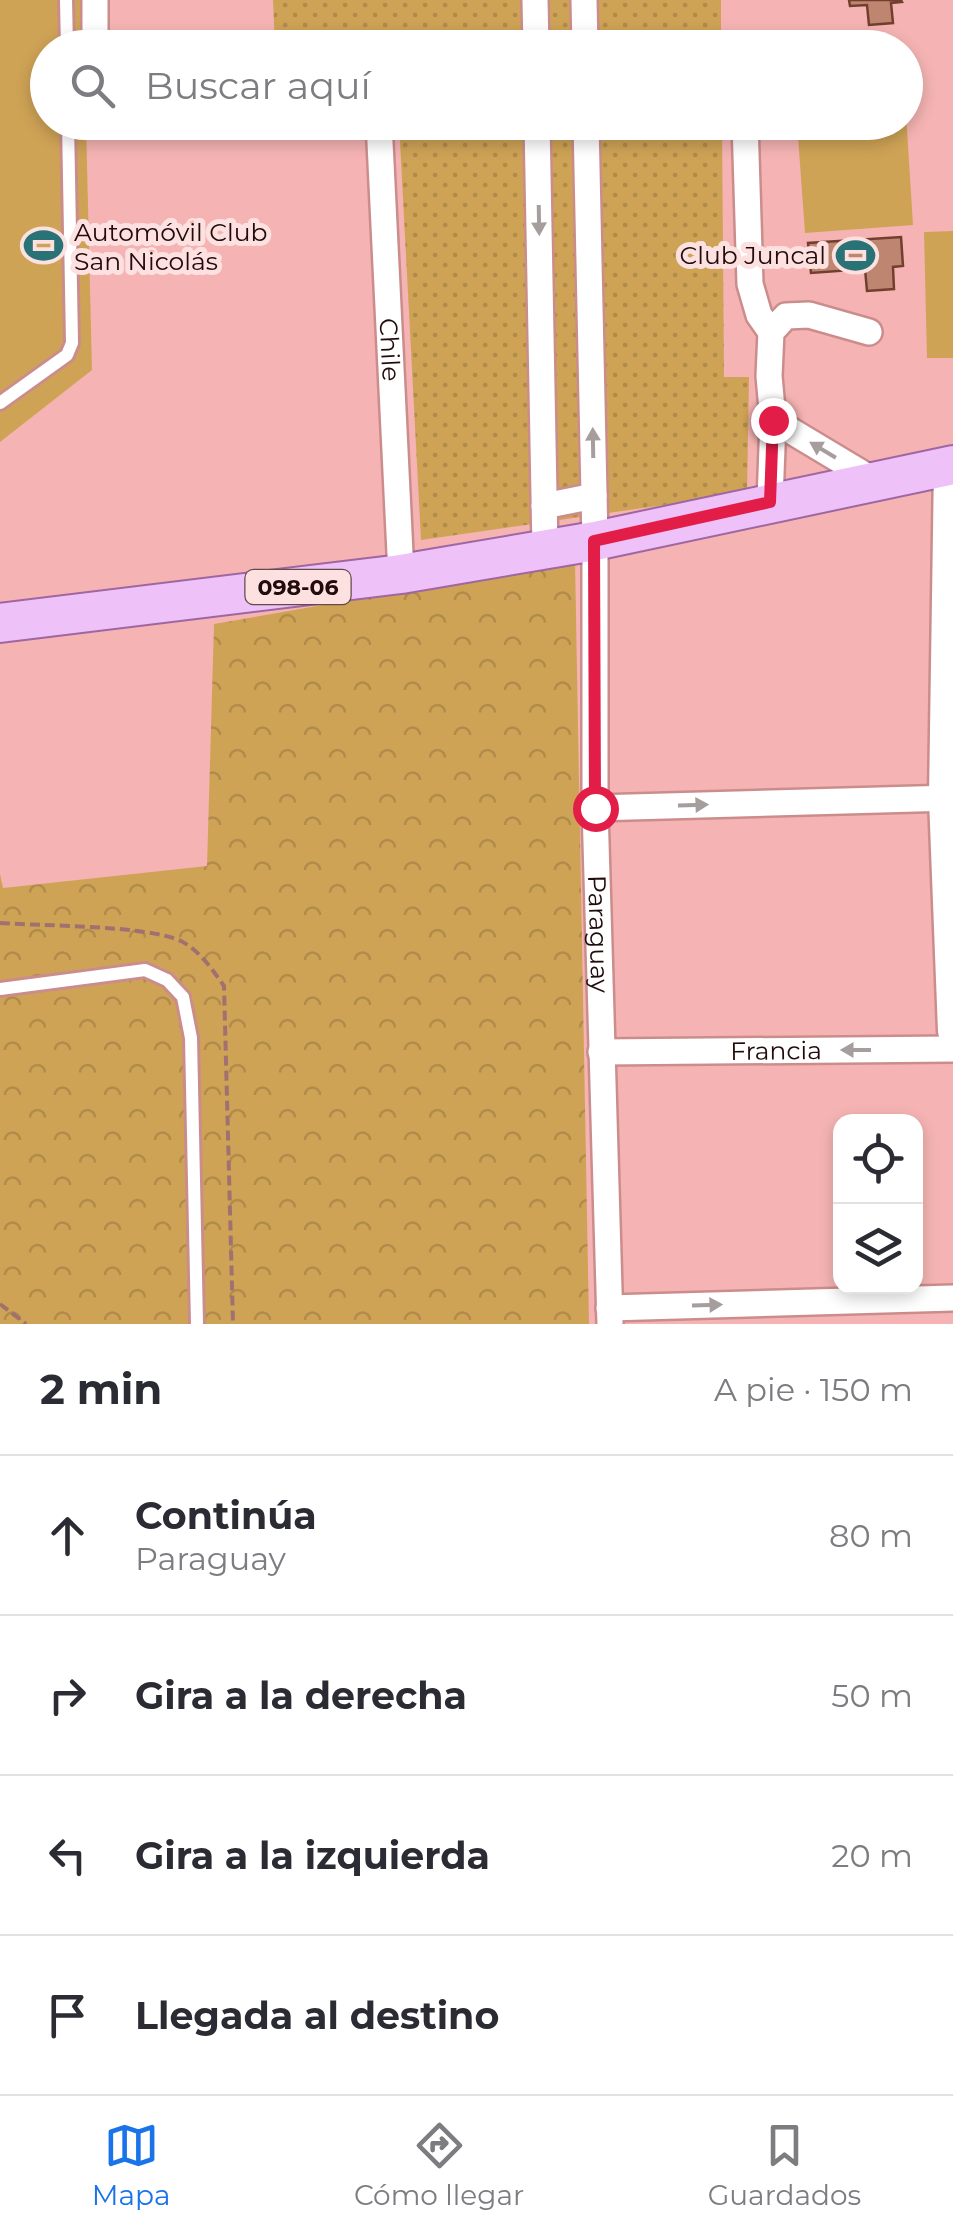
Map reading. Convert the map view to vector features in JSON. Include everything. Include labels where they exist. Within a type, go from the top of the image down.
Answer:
[{"type":"main road","name":"098-06","points":[[0,623],[401,574],[594,541],[951,466]]},
{"type":"street","points":[[94,30],[95,0]]},
{"type":"street","points":[[535,0],[536,30]]},
{"type":"street","points":[[584,0],[585,30]]},
{"type":"street","name":"Chile","points":[[380,140],[401,574]]},
{"type":"street","points":[[537,140],[545,550]]},
{"type":"street","name":"Paraguay","points":[[586,140],[594,496],[595,808],[609,1316]]},
{"type":"street","points":[[746,140],[750,284],[758,315],[770,332],[770,502]]},
{"type":"street","points":[[770,332],[786,316],[810,315],[868,332]]},
{"type":"street","points":[[773,420],[874,480]]},
{"type":"street","points":[[951,466],[949,798],[953,1031]]},
{"type":"street","points":[[544,506],[594,496]]},
{"type":"street","points":[[595,808],[949,798]]},
{"type":"street","name":"Francia","points":[[601,1052],[953,1050]]},
{"type":"street","points":[[609,1316],[953,1298]]},
{"type":"lane","points":[[66,0],[67,30]]},
{"type":"lane","points":[[0,403],[67,356],[72,343],[68,140]]},
{"type":"lane","points":[[0,989],[145,970],[167,980],[183,998],[191,1038],[197,1324]]},
{"type":"path","points":[[0,1304],[26,1324]]},
{"type":"green space","name":"Automóvil Club San Nicolás","points":[[0,0],[83,0],[84,30],[30,30],[30,140],[86,140],[92,370],[0,442]]},
{"type":"green space","points":[[273,0],[721,0],[721,30],[274,30]]},
{"type":"green space","points":[[400,140],[722,140],[724,377],[749,377],[747,493],[421,540]]},
{"type":"green space","points":[[798,140],[908,140],[913,225],[805,233]]},
{"type":"green space","points":[[953,231],[953,358],[927,358],[924,232]]},
{"type":"green space","points":[[575,561],[589,1324],[0,1324],[0,874],[3,888],[207,866],[214,624]]},
{"type":"building","points":[[849,0],[902,2],[891,3],[893,23],[869,25],[867,5],[850,6]]},
{"type":"building","name":"Club Juncal","points":[[901,237],[903,266],[893,267],[894,289],[867,291],[865,269],[811,273],[808,243]]},
{"type":"place","name":"Automóvil Club San Nicolás","points":[[44,246]]},
{"type":"place","name":"Club Juncal","points":[[856,255]]},
{"type":"route","points":[[595,808],[594,541],[770,502],[773,420]]}]
